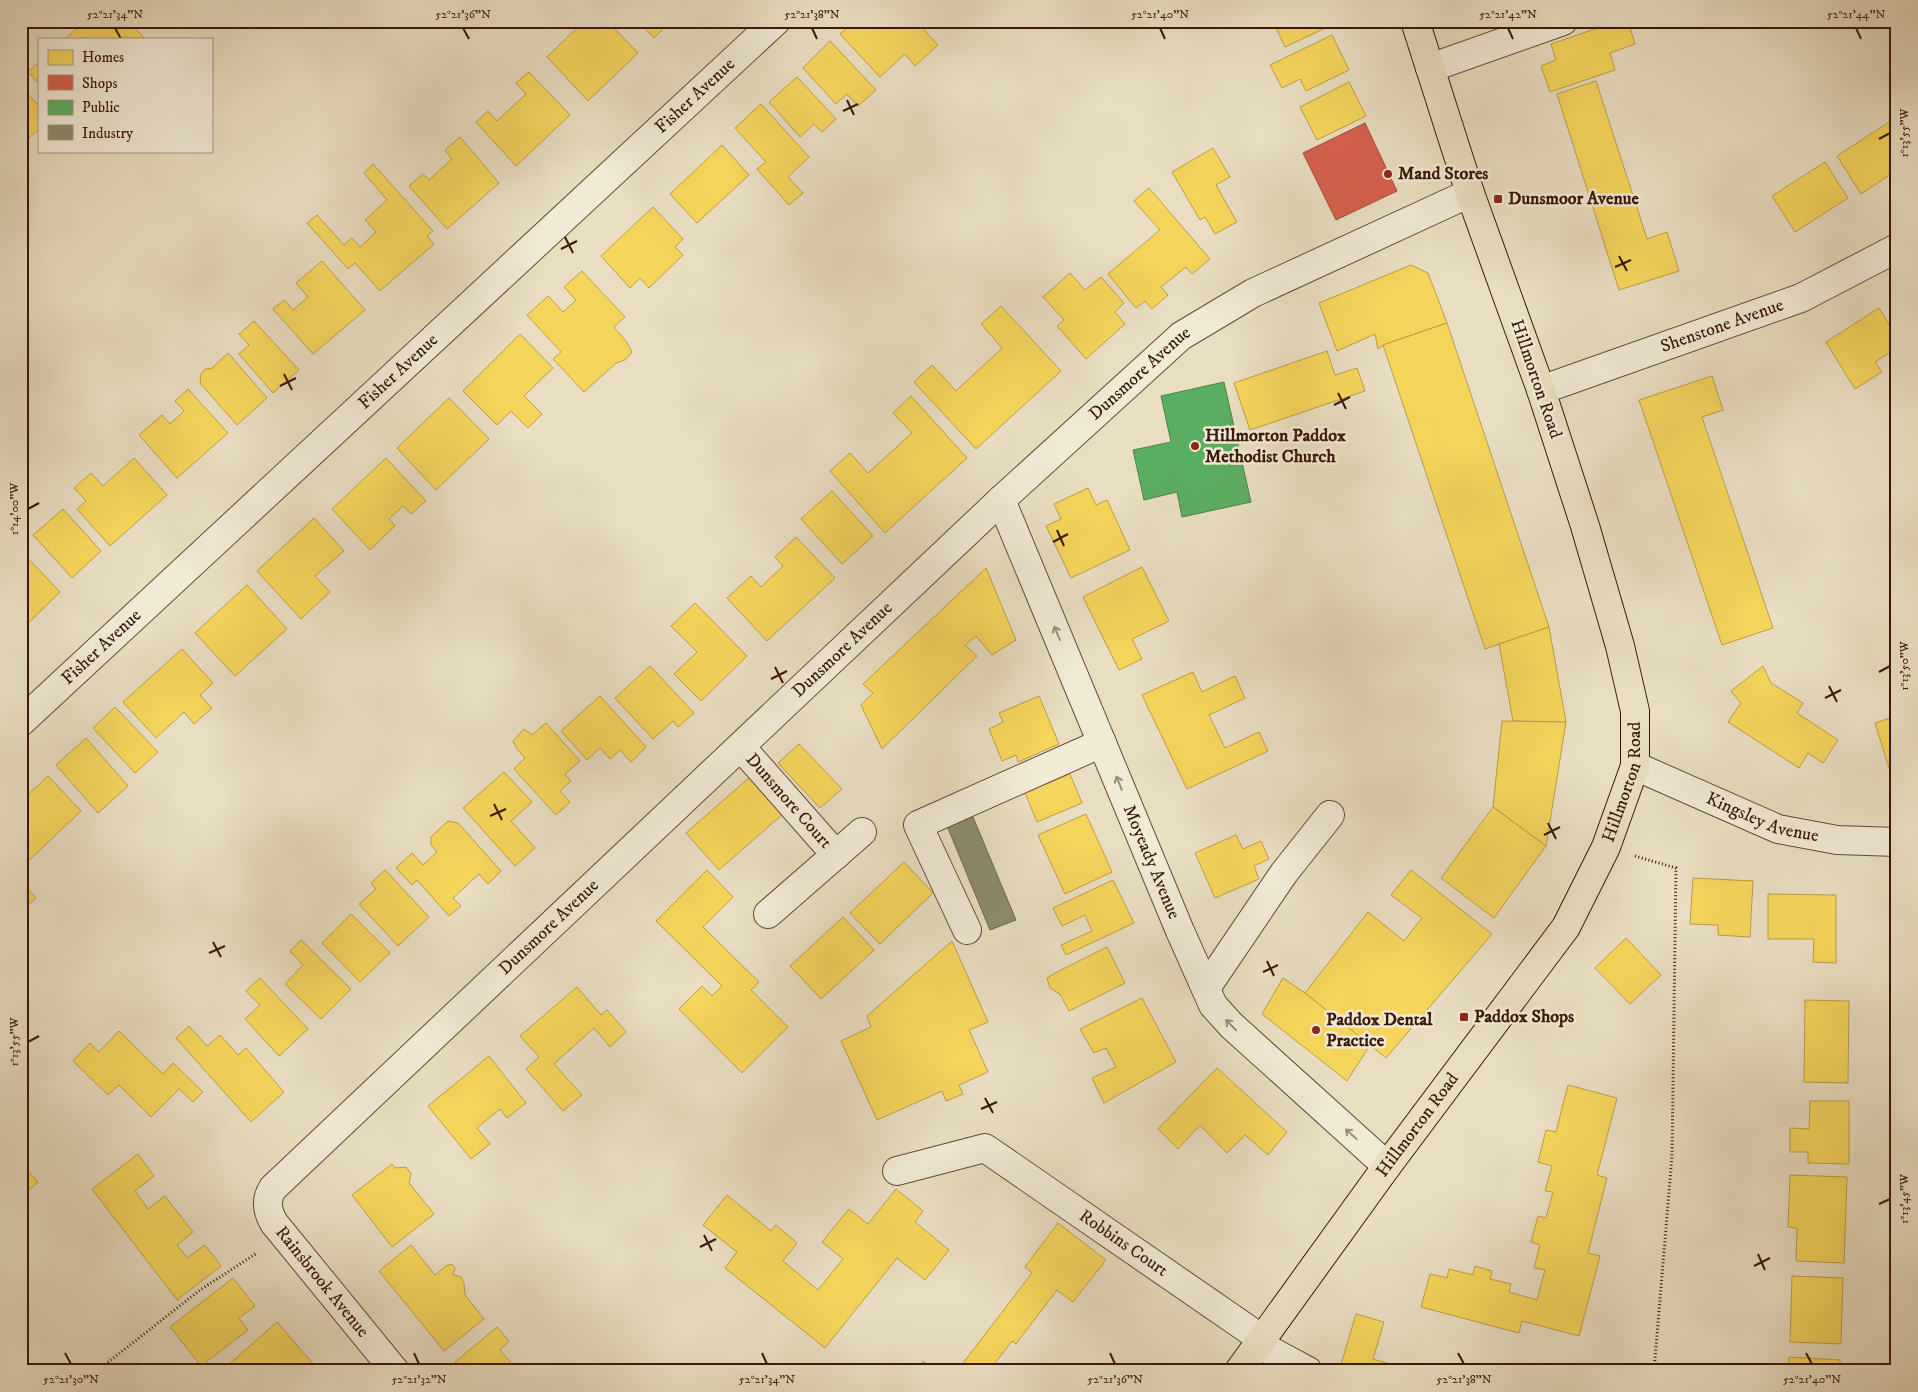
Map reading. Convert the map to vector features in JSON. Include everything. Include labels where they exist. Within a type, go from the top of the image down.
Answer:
[{"type":"highway","name":"Hillmorton Road","points":[[1239,1371],[1387,1166],[1566,927],[1606,847],[1635,766],[1635,711],[1620,646],[1585,526],[1541,390],[1470,194],[1415,21]]},
{"type":"street","name":"Fisher Avenue","points":[[21,722],[776,21]]},
{"type":"street","points":[[1430,68],[1563,21]]},
{"type":"street","name":"Dunsmore Avenue","points":[[273,1188],[1001,500],[1181,336],[1254,293],[1470,194]]},
{"type":"street","name":"Shenstone Avenue","points":[[1541,390],[1802,298],[1897,248]]},
{"type":"street","name":"Moyeady Avenue","points":[[1001,500],[1213,1005],[1231,1025],[1387,1166]]},
{"type":"street","points":[[968,930],[918,825],[1102,743]]},
{"type":"street","name":"Dunsmore Court","points":[[741,747],[836,855]]},
{"type":"street","name":"Kingsley Avenue","points":[[1635,766],[1778,829],[1837,840],[1897,842]]},
{"type":"street","points":[[1206,988],[1284,873],[1330,815]]},
{"type":"street","name":"Dunsmore Court","points":[[768,914],[862,832]]},
{"type":"street","name":"Robbins Court","points":[[897,1171],[985,1148],[1260,1341],[1308,1371]]},
{"type":"street","name":"Rainsbrook Avenue","points":[[273,1188],[268,1196],[269,1215],[395,1371]]},
{"type":"path","points":[[1606,847],[1676,868],[1672,1156],[1654,1371]]},
{"type":"path","points":[[97,1371],[200,1290],[264,1249],[294,1247]]},
{"type":"building: Homes","points":[[85,21],[144,21],[136,29],[144,38],[66,38]]},
{"type":"building: Homes","points":[[584,21],[619,21],[613,27],[638,53],[588,101],[547,57]]},
{"type":"building: Homes","points":[[638,21],[671,21],[654,38]]},
{"type":"building: Homes","points":[[855,21],[916,21],[938,45],[915,66],[905,54],[880,77],[840,34]]},
{"type":"building: Homes","points":[[1273,21],[1333,21],[1334,24],[1285,47]]},
{"type":"building: Homes","points":[[1618,21],[1628,21],[1635,44],[1610,53],[1615,70],[1550,92],[1541,66],[1556,60],[1551,44]]},
{"type":"building: Homes","points":[[1332,35],[1349,70],[1306,91],[1300,79],[1282,88],[1270,65]]},
{"type":"building: Homes","points":[[830,41],[876,90],[858,106],[847,94],[836,104],[803,68]]},
{"type":"building: Homes","points":[[38,63],[38,83],[28,72]]},
{"type":"building: Homes","points":[[529,72],[570,115],[516,166],[476,122],[488,111],[497,121],[526,94],[516,83]]},
{"type":"building: Homes","points":[[797,77],[836,119],[822,132],[814,124],[800,137],[769,102]]},
{"type":"building: Homes","points":[[1596,81],[1647,239],[1667,232],[1679,271],[1619,290],[1557,94]]},
{"type":"building: Homes","points":[[1349,82],[1366,116],[1317,140],[1300,107]]},
{"type":"building: Homes","points":[[21,86],[38,105],[38,130],[21,145]]},
{"type":"building: Homes","points":[[761,104],[809,157],[788,177],[803,193],[789,205],[757,169],[766,162],[735,128]]},
{"type":"building: Homes","points":[[1889,122],[1897,134],[1897,170],[1861,194],[1837,156]]},
{"type":"building: Homes","points":[[460,137],[499,183],[447,229],[409,186],[423,174],[429,180],[452,159],[445,150]]},
{"type":"building: Homes","points":[[722,145],[749,175],[697,223],[670,194]]},
{"type":"building: Homes","points":[[1213,148],[1230,177],[1216,185],[1237,222],[1215,234],[1205,217],[1200,220],[1172,172]]},
{"type":"building: Homes","points":[[1825,162],[1848,198],[1795,232],[1772,196]]},
{"type":"building: Homes","points":[[373,164],[433,231],[427,236],[434,244],[380,291],[355,263],[348,269],[307,223],[317,215],[344,245],[352,238],[360,247],[376,232],[365,220],[387,200],[364,173]]},
{"type":"building: Homes","points":[[1149,188],[1210,259],[1192,274],[1186,267],[1161,287],[1168,295],[1152,309],[1145,301],[1136,308],[1108,274],[1160,230],[1134,201]]},
{"type":"building: Homes","points":[[653,207],[683,239],[675,247],[683,255],[649,288],[640,278],[630,288],[601,256]]},
{"type":"building: Homes","points":[[322,261],[365,310],[313,354],[273,309],[284,300],[293,310],[308,297],[296,283]]},
{"type":"building: Homes","points":[[1411,265],[1428,273],[1447,323],[1383,345],[1378,349],[1375,334],[1337,351],[1319,303]]},
{"type":"building: Homes","points":[[582,271],[625,317],[614,327],[626,341],[632,352],[625,360],[616,363],[584,392],[553,359],[561,352],[527,315],[548,296],[563,312],[576,300],[564,287]]},
{"type":"building: Homes","points":[[1070,273],[1085,290],[1101,277],[1124,303],[1115,312],[1125,324],[1086,359],[1057,326],[1064,320],[1043,297]]},
{"type":"building: Homes","points":[[1897,298],[1897,316],[1889,303]]},
{"type":"building: Homes","points":[[1001,306],[1061,371],[976,449],[914,382],[932,365],[956,391],[1002,348],[981,324]]},
{"type":"building: Homes","points":[[1879,308],[1897,337],[1897,348],[1875,362],[1882,372],[1855,389],[1826,342]]},
{"type":"building: Homes","points":[[254,321],[299,370],[273,393],[239,354],[249,345],[239,334]]},
{"type":"building: Homes","points":[[1447,323],[1549,627],[1485,649],[1383,345]]},
{"type":"building: Homes","points":[[520,334],[553,368],[524,396],[542,414],[528,428],[511,411],[497,425],[463,391]]},
{"type":"building: Homes","points":[[1327,351],[1335,375],[1357,368],[1365,391],[1250,430],[1234,383]]},
{"type":"building: Homes","points":[[228,353],[267,398],[237,425],[200,383],[201,374],[206,368],[211,369]]},
{"type":"building: Homes","points":[[1712,376],[1723,410],[1702,417],[1773,628],[1722,645],[1639,400]]},
{"type":"building: Homes","points":[[188,389],[228,433],[177,478],[139,435],[162,415],[170,424],[184,411],[175,401]]},
{"type":"building: Homes","points":[[911,396],[967,458],[885,533],[830,471],[850,453],[868,473],[912,433],[893,413]]},
{"type":"building: Homes","points":[[449,398],[489,439],[436,490],[397,448]]},
{"type":"building: Homes","points":[[134,458],[167,495],[110,546],[77,509],[86,501],[74,488],[91,473],[103,486]]},
{"type":"building: Homes","points":[[386,458],[426,501],[411,514],[403,506],[389,519],[395,526],[370,550],[332,509]]},
{"type":"building: Homes","points":[[1088,488],[1096,505],[1107,500],[1130,550],[1071,578],[1046,526],[1061,519],[1054,504]]},
{"type":"building: Homes","points":[[832,491],[873,536],[842,564],[801,519]]},
{"type":"building: Homes","points":[[63,509],[101,551],[72,578],[33,535]]},
{"type":"building: Homes","points":[[314,518],[344,551],[315,576],[330,592],[301,619],[257,571]]},
{"type":"building: Homes","points":[[796,537],[835,578],[767,641],[727,598],[751,576],[761,587],[783,566],[775,557]]},
{"type":"building: Homes","points":[[21,552],[60,592],[21,630]]},
{"type":"building: Homes","points":[[1142,567],[1169,621],[1132,639],[1142,659],[1119,670],[1083,597]]},
{"type":"building: Homes","points":[[986,568],[1016,640],[992,655],[976,636],[965,645],[977,656],[882,749],[861,705],[873,693],[863,684]]},
{"type":"building: Homes","points":[[247,585],[287,629],[235,676],[195,633]]},
{"type":"building: Homes","points":[[695,603],[747,656],[701,701],[674,674],[697,652],[671,626]]},
{"type":"building: Homes","points":[[1549,627],[1566,722],[1513,721],[1499,644]]},
{"type":"building: Homes","points":[[182,649],[213,683],[200,695],[212,708],[194,724],[184,712],[156,738],[123,702]]},
{"type":"building: Homes","points":[[650,666],[694,713],[678,727],[673,721],[653,739],[615,698]]},
{"type":"building: Homes","points":[[1763,666],[1771,683],[1803,703],[1797,713],[1838,740],[1823,763],[1808,753],[1799,768],[1728,722],[1741,703],[1731,691]]},
{"type":"building: Homes","points":[[1193,672],[1202,692],[1235,676],[1245,698],[1209,715],[1225,748],[1259,732],[1268,751],[1187,789],[1142,695]]},
{"type":"building: Homes","points":[[600,696],[646,747],[631,762],[620,750],[610,759],[600,748],[587,760],[561,731]]},
{"type":"building: Homes","points":[[1039,696],[1059,744],[1018,762],[1016,755],[1002,761],[989,729],[1003,722],[999,713]]},
{"type":"building: Homes","points":[[115,707],[158,752],[135,773],[93,728]]},
{"type":"building: Homes","points":[[1897,716],[1897,766],[1889,768],[1875,723]]},
{"type":"building: Homes","points":[[1502,721],[1566,722],[1546,846],[1493,807]]},
{"type":"building: Homes","points":[[546,723],[580,761],[565,774],[571,781],[560,791],[570,802],[556,815],[514,769],[525,758],[513,741],[524,729],[532,735]]},
{"type":"building: Homes","points":[[86,738],[128,786],[98,813],[56,765]]},
{"type":"building: Homes","points":[[799,744],[842,789],[820,808],[778,763]]},
{"type":"building: Homes","points":[[504,772],[532,802],[511,821],[535,848],[515,866],[463,808]]},
{"type":"building: Homes","points":[[1070,774],[1082,803],[1037,822],[1025,793]]},
{"type":"building: Homes","points":[[48,776],[81,811],[21,868],[21,801]]},
{"type":"building: Homes","points":[[751,776],[784,813],[719,870],[686,833]]},
{"type":"building: Homes","points":[[1493,807],[1546,846],[1494,918],[1441,878]]},
{"type":"building: Homes","points":[[1086,814],[1112,872],[1065,894],[1038,835]]},
{"type":"building: Homes","points":[[448,821],[458,823],[501,871],[488,884],[479,874],[453,898],[461,906],[449,916],[417,880],[412,885],[396,868],[412,853],[423,865],[437,852],[431,845],[431,837]]},
{"type":"building: Homes","points":[[1236,835],[1243,849],[1261,841],[1269,859],[1254,866],[1259,879],[1215,898],[1195,853]]},
{"type":"building: Homes","points":[[904,862],[933,893],[880,944],[850,913]]},
{"type":"building: Homes","points":[[385,870],[429,917],[398,946],[359,904],[376,889],[371,883]]},
{"type":"building: Homes","points":[[707,870],[733,897],[703,927],[759,982],[751,990],[788,1027],[742,1073],[679,1009],[702,986],[712,996],[722,986],[656,921]]},
{"type":"building: Homes","points":[[1411,870],[1492,934],[1386,1058],[1305,993],[1368,912],[1404,941],[1422,918],[1391,895]]},
{"type":"building: Homes","points":[[1693,878],[1753,881],[1750,937],[1718,935],[1718,925],[1690,924]]},
{"type":"building: Homes","points":[[1113,880],[1134,923],[1066,955],[1061,945],[1092,931],[1085,915],[1062,926],[1053,908]]},
{"type":"building: Homes","points":[[21,882],[36,898],[21,911]]},
{"type":"building: Homes","points":[[1768,894],[1836,895],[1836,963],[1813,962],[1814,939],[1768,939]]},
{"type":"building: Homes","points":[[351,914],[390,953],[360,982],[322,943]]},
{"type":"building: Homes","points":[[843,917],[874,950],[821,999],[790,966]]},
{"type":"building: Homes","points":[[1626,938],[1661,975],[1630,1004],[1595,968]]},
{"type":"building: Homes","points":[[301,940],[351,989],[321,1019],[285,984],[303,965],[290,951]]},
{"type":"building: Homes","points":[[952,941],[988,1022],[969,1030],[988,1072],[959,1085],[963,1094],[946,1101],[942,1091],[877,1120],[841,1041],[871,1027],[867,1016]]},
{"type":"building: Homes","points":[[1107,947],[1125,983],[1069,1011],[1060,994],[1050,988],[1047,978]]},
{"type":"building: Homes","points":[[260,978],[308,1029],[279,1056],[245,1019],[260,1005],[246,991]]},
{"type":"building: Homes","name":"Paddox Dental Practice","points":[[1283,978],[1305,993],[1370,1045],[1347,1081],[1262,1014]]},
{"type":"building: Homes","points":[[577,987],[601,1015],[607,1010],[626,1032],[610,1047],[594,1028],[554,1064],[582,1095],[563,1111],[526,1069],[539,1057],[520,1036]]},
{"type":"building: Homes","points":[[1142,998],[1176,1062],[1104,1103],[1092,1078],[1116,1067],[1106,1048],[1094,1053],[1080,1029]]},
{"type":"building: Homes","points":[[1805,1000],[1849,1001],[1848,1083],[1804,1082]]},
{"type":"building: Homes","points":[[189,1026],[207,1046],[220,1035],[238,1055],[246,1048],[284,1092],[251,1122],[176,1038]]},
{"type":"building: Homes","points":[[119,1031],[163,1074],[173,1063],[203,1092],[193,1102],[179,1089],[151,1117],[119,1085],[108,1095],[73,1061],[90,1043],[99,1052]]},
{"type":"building: Homes","points":[[489,1056],[526,1103],[507,1118],[500,1109],[477,1128],[490,1144],[471,1159],[428,1106]]},
{"type":"building: Homes","points":[[1217,1068],[1287,1132],[1268,1155],[1245,1135],[1227,1153],[1200,1125],[1178,1149],[1158,1129]]},
{"type":"building: Homes","points":[[1568,1085],[1617,1098],[1597,1175],[1607,1178],[1588,1253],[1600,1256],[1579,1336],[1522,1321],[1519,1333],[1421,1307],[1430,1274],[1447,1278],[1449,1269],[1473,1275],[1475,1266],[1492,1271],[1490,1279],[1511,1284],[1509,1292],[1537,1300],[1545,1270],[1534,1268],[1540,1245],[1531,1242],[1538,1216],[1546,1218],[1553,1192],[1545,1191],[1552,1166],[1538,1162],[1546,1130],[1556,1132]]},
{"type":"building: Homes","points":[[1810,1101],[1849,1101],[1849,1164],[1808,1163],[1808,1152],[1790,1152],[1790,1128],[1809,1129]]},
{"type":"building: Homes","points":[[21,1132],[26,1138],[21,1148]]},
{"type":"building: Homes","points":[[138,1154],[154,1176],[135,1191],[148,1209],[165,1196],[193,1232],[177,1245],[187,1258],[205,1245],[221,1266],[177,1300],[92,1189]]},
{"type":"building: Homes","points":[[21,1163],[38,1182],[21,1197]]},
{"type":"building: Homes","points":[[392,1164],[395,1168],[406,1167],[411,1174],[409,1183],[434,1214],[392,1247],[352,1195]]},
{"type":"building: Homes","points":[[1790,1175],[1847,1177],[1844,1263],[1796,1261],[1797,1228],[1788,1227]]},
{"type":"building: Homes","points":[[896,1189],[923,1211],[915,1222],[949,1250],[925,1280],[897,1258],[825,1348],[725,1268],[737,1252],[703,1225],[727,1195],[771,1231],[776,1225],[797,1243],[783,1261],[818,1290],[843,1259],[822,1242],[849,1209],[868,1224]]},
{"type":"building: Homes","points":[[1058,1223],[1106,1260],[1073,1302],[1057,1290],[1016,1344],[1012,1341],[989,1371],[957,1371],[1032,1273],[1025,1267]]},
{"type":"building: Homes","points":[[411,1245],[435,1275],[446,1266],[452,1264],[455,1268],[453,1275],[461,1277],[464,1283],[465,1295],[484,1319],[444,1351],[379,1271]]},
{"type":"building: Homes","points":[[1792,1276],[1843,1278],[1841,1344],[1790,1342]]},
{"type":"building: Homes","points":[[233,1278],[255,1306],[239,1318],[248,1330],[201,1366],[170,1327]]},
{"type":"building: Homes","points":[[1356,1314],[1384,1322],[1373,1359],[1390,1364],[1387,1371],[1339,1371]]},
{"type":"building: Homes","points":[[277,1322],[315,1366],[310,1371],[227,1371],[225,1368]]},
{"type":"building: Homes","points":[[497,1327],[509,1341],[500,1350],[518,1371],[462,1371],[455,1362]]},
{"type":"building: Homes","points":[[1789,1357],[1840,1360],[1840,1371],[1788,1371]]},
{"type":"building: Homes","points":[[923,1361],[936,1371],[916,1371]]},
{"type":"building: Shops","points":[[1365,123],[1397,191],[1336,220],[1303,153]]},
{"type":"building: Public","name":"Hillmorton Paddox Methodist Church","points":[[1224,382],[1251,502],[1182,517],[1177,492],[1144,500],[1133,450],[1171,442],[1161,396]]},
{"type":"building: Industry","points":[[973,817],[1016,920],[990,930],[947,826]]},
{"type":"place","name":"Mand Stores","points":[[1388,174]]},
{"type":"place","name":"Dunsmoor Avenue","points":[[1498,199]]},
{"type":"place","name":"Hillmorton Paddox Methodist Church","points":[[1195,446]]},
{"type":"place","name":"Paddox Shops","points":[[1464,1017]]},
{"type":"place","name":"Paddox Dental Practice","points":[[1316,1030]]}]
